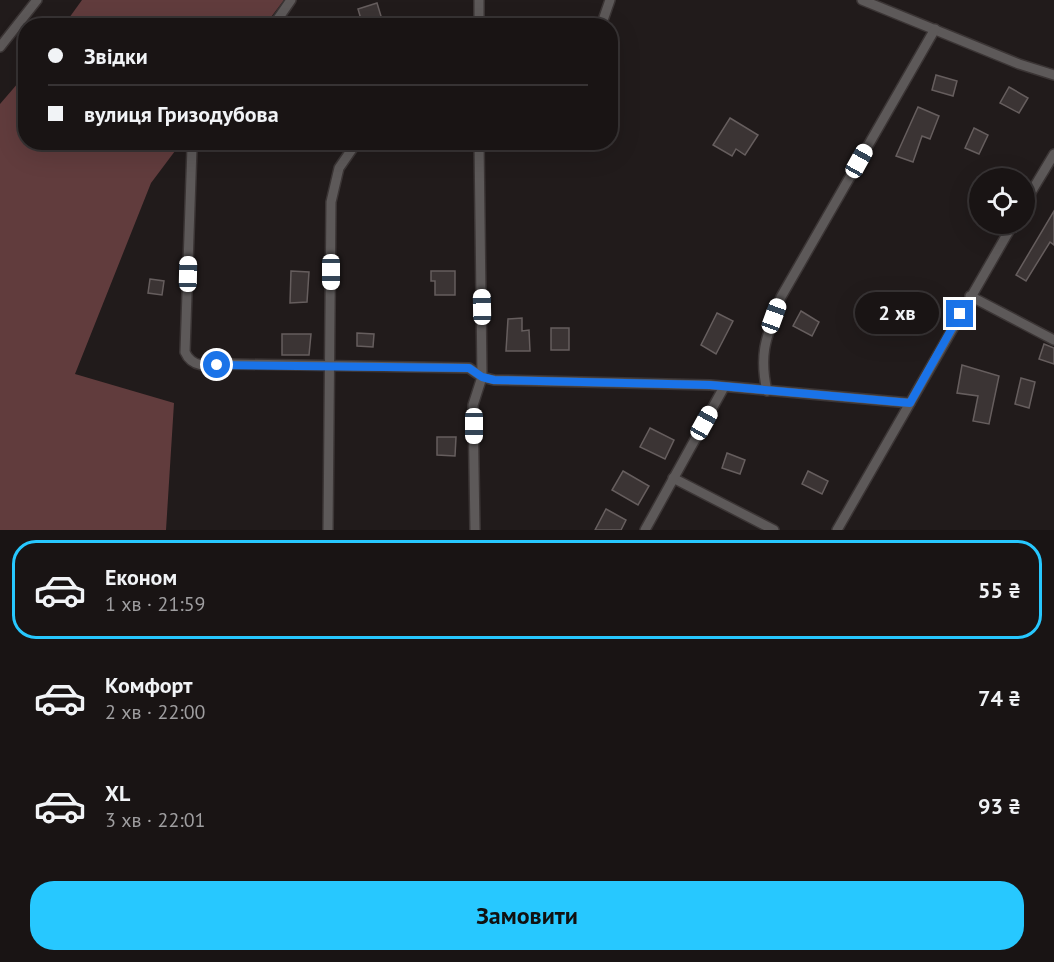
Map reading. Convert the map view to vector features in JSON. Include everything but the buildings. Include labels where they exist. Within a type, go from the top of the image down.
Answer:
[{"type":"street","points":[[23,18],[37,0]]},
{"type":"street","points":[[279,18],[291,0]]},
{"type":"street","points":[[479,0],[479,18]]},
{"type":"street","points":[[604,18],[610,0]]},
{"type":"street","points":[[862,0],[1054,75]]},
{"type":"street","points":[[0,47],[18,24]]},
{"type":"street","points":[[767,391],[761,365],[767,335],[781,297],[934,29]]},
{"type":"street","points":[[192,150],[185,352],[188,358],[202,366],[331,365],[469,368],[482,377],[494,380],[724,387],[910,403]]},
{"type":"street","points":[[328,530],[331,202],[339,168],[351,150]]},
{"type":"street","points":[[475,530],[474,405],[482,377],[479,150]]},
{"type":"street","points":[[1035,186],[1054,154]]},
{"type":"street","points":[[837,530],[1007,234]]},
{"type":"street","points":[[970,296],[1054,340]]},
{"type":"street","points":[[645,530],[724,387]]},
{"type":"street","points":[[673,478],[774,530]]},
{"type":"shaded area","points":[[82,0],[284,0],[270,18],[69,18]]},
{"type":"shaded area","points":[[18,83],[18,150],[176,150],[151,183],[75,374],[174,403],[166,530],[0,530],[0,104]]},
{"type":"route","points":[[217,365],[469,368],[482,377],[494,380],[710,385],[910,403],[960,314]]}]
